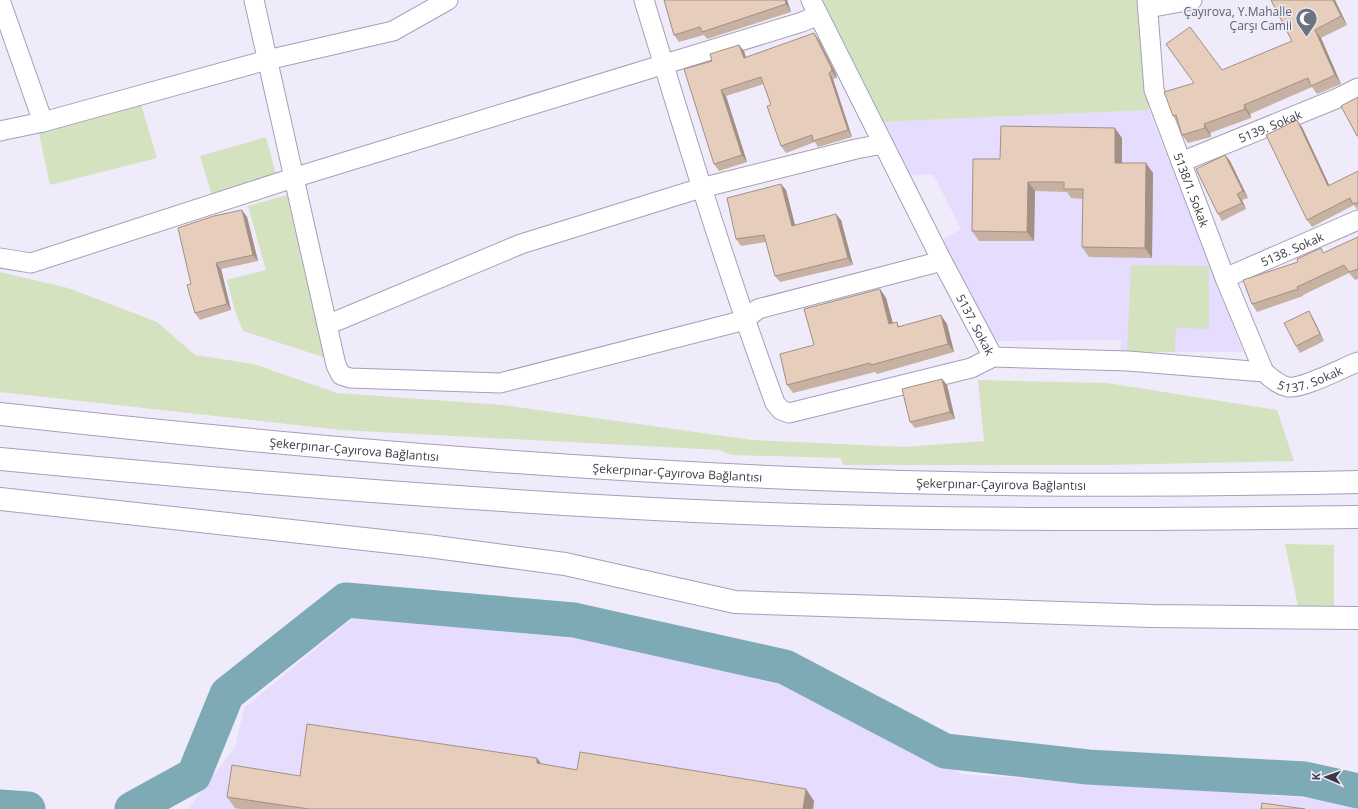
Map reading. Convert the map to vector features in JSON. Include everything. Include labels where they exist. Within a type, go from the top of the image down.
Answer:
[{"type":"main road","name":"Şekerpınar-Çayırova Bağlantısı","points":[[0,414],[247,440],[443,457],[770,477],[946,483],[1097,485],[1358,482]]},
{"type":"main road","points":[[0,459],[307,487],[697,511],[932,517],[1141,520],[1358,517]]},
{"type":"main road","points":[[0,498],[428,546],[565,564],[735,602],[1152,616],[1358,618]]},
{"type":"street","points":[[0,0],[43,122]]},
{"type":"street","points":[[254,0],[336,365],[341,374],[350,378],[500,383],[752,315],[942,261]]},
{"type":"street","points":[[0,131],[43,122],[267,60],[393,31],[448,0]]},
{"type":"street","points":[[644,0],[701,188],[738,299],[752,315],[775,402],[781,410],[789,412],[971,368],[993,357]]},
{"type":"street","points":[[1148,4],[1192,0]]},
{"type":"street","name":"5138/1. Sokak","points":[[1148,4],[1154,90],[1225,278],[1264,372]]},
{"type":"street","points":[[0,258],[31,263],[293,178],[802,22],[814,7]]},
{"type":"street","name":"5137. Sokak","points":[[814,7],[942,261],[993,357],[1128,361],[1264,372],[1276,382],[1288,387],[1302,385],[1358,362]]},
{"type":"street","name":"5139. Sokak","points":[[1181,162],[1338,98],[1358,88]]},
{"type":"street","points":[[327,325],[521,244],[701,188],[856,149],[883,144]]},
{"type":"street","name":"5138. Sokak","points":[[1225,278],[1358,220]]},
{"type":"shaded area","points":[[1149,110],[1243,352],[1120,352],[1121,340],[993,341],[941,241],[961,229],[933,174],[908,176],[880,122]]},
{"type":"shaded area","points":[[355,617],[604,641],[815,693],[961,774],[1326,799],[1358,805],[1358,809],[188,809],[235,747],[244,708]]},
{"type":"green space","points":[[819,0],[1141,0],[1149,110],[880,122]]},
{"type":"green space","points":[[139,98],[157,158],[50,185],[38,129]]},
{"type":"green space","points":[[266,137],[277,178],[212,196],[200,156]]},
{"type":"green space","points":[[287,195],[326,358],[243,331],[234,308],[227,280],[266,270],[248,206]]},
{"type":"green space","points":[[1131,265],[1209,266],[1209,329],[1176,328],[1175,352],[1127,352]]},
{"type":"green space","points":[[0,272],[68,288],[157,322],[195,355],[254,364],[337,393],[502,405],[752,440],[905,447],[984,441],[978,380],[1107,383],[1277,410],[1294,461],[1105,465],[843,465],[841,458],[731,455],[720,450],[341,430],[0,392]]},
{"type":"green space","points":[[1285,544],[1334,545],[1334,606],[1298,606]]},
{"type":"building","points":[[664,0],[785,0],[786,4],[702,32],[700,27],[674,35]]},
{"type":"building","points":[[1271,0],[1333,0],[1341,16],[1315,30],[1335,75],[1311,86],[1308,78],[1244,105],[1245,109],[1204,124],[1205,128],[1182,135],[1176,115],[1173,116],[1164,92],[1194,83],[1166,44],[1190,27],[1222,70],[1292,41]]},
{"type":"building","points":[[814,33],[831,67],[832,71],[829,73],[848,130],[813,141],[812,135],[781,146],[767,106],[771,105],[761,77],[721,90],[742,155],[714,164],[684,69],[712,61],[710,54],[739,45],[744,58]]},
{"type":"building","points":[[1358,97],[1358,136],[1357,136],[1341,106]]},
{"type":"building","points":[[1297,120],[1328,186],[1358,171],[1358,203],[1352,203],[1350,198],[1307,220],[1266,135]]},
{"type":"building","points":[[1001,126],[1115,128],[1115,163],[1146,163],[1145,248],[1082,247],[1083,189],[1064,189],[1064,182],[1028,182],[1027,232],[972,231],[973,159],[1000,159]]},
{"type":"building","points":[[1225,155],[1243,191],[1237,194],[1242,203],[1218,214],[1196,169]]},
{"type":"building","points":[[781,184],[792,226],[836,214],[848,258],[775,276],[764,235],[736,239],[727,198]]},
{"type":"building","points":[[242,210],[253,255],[216,263],[227,304],[195,313],[187,285],[191,284],[178,228],[214,216]]},
{"type":"building","points":[[1358,237],[1358,269],[1349,272],[1344,265],[1297,287],[1298,289],[1252,304],[1243,280],[1298,262],[1297,259],[1321,248],[1323,253]]},
{"type":"building","points":[[880,289],[889,324],[897,322],[898,327],[941,315],[948,344],[871,365],[870,363],[787,385],[780,354],[814,345],[804,309]]},
{"type":"building","points":[[1309,311],[1320,334],[1296,346],[1284,323]]},
{"type":"building","points":[[942,379],[950,412],[910,422],[902,389]]},
{"type":"building","points":[[307,724],[537,758],[537,763],[577,770],[580,752],[806,789],[803,809],[309,809],[227,797],[232,765],[300,776]]},
{"type":"building","points":[[1262,803],[1305,809],[1261,809]]},
{"type":"waterway","points":[[132,809],[194,775],[227,694],[346,600],[574,620],[785,667],[945,751],[1088,767],[1305,779],[1358,791]]},
{"type":"waterway","points":[[0,807],[28,809]]},
{"type":"place","name":"Çayırova, Y.Mahalle Çarşı Camii","points":[[1307,38]]}]
